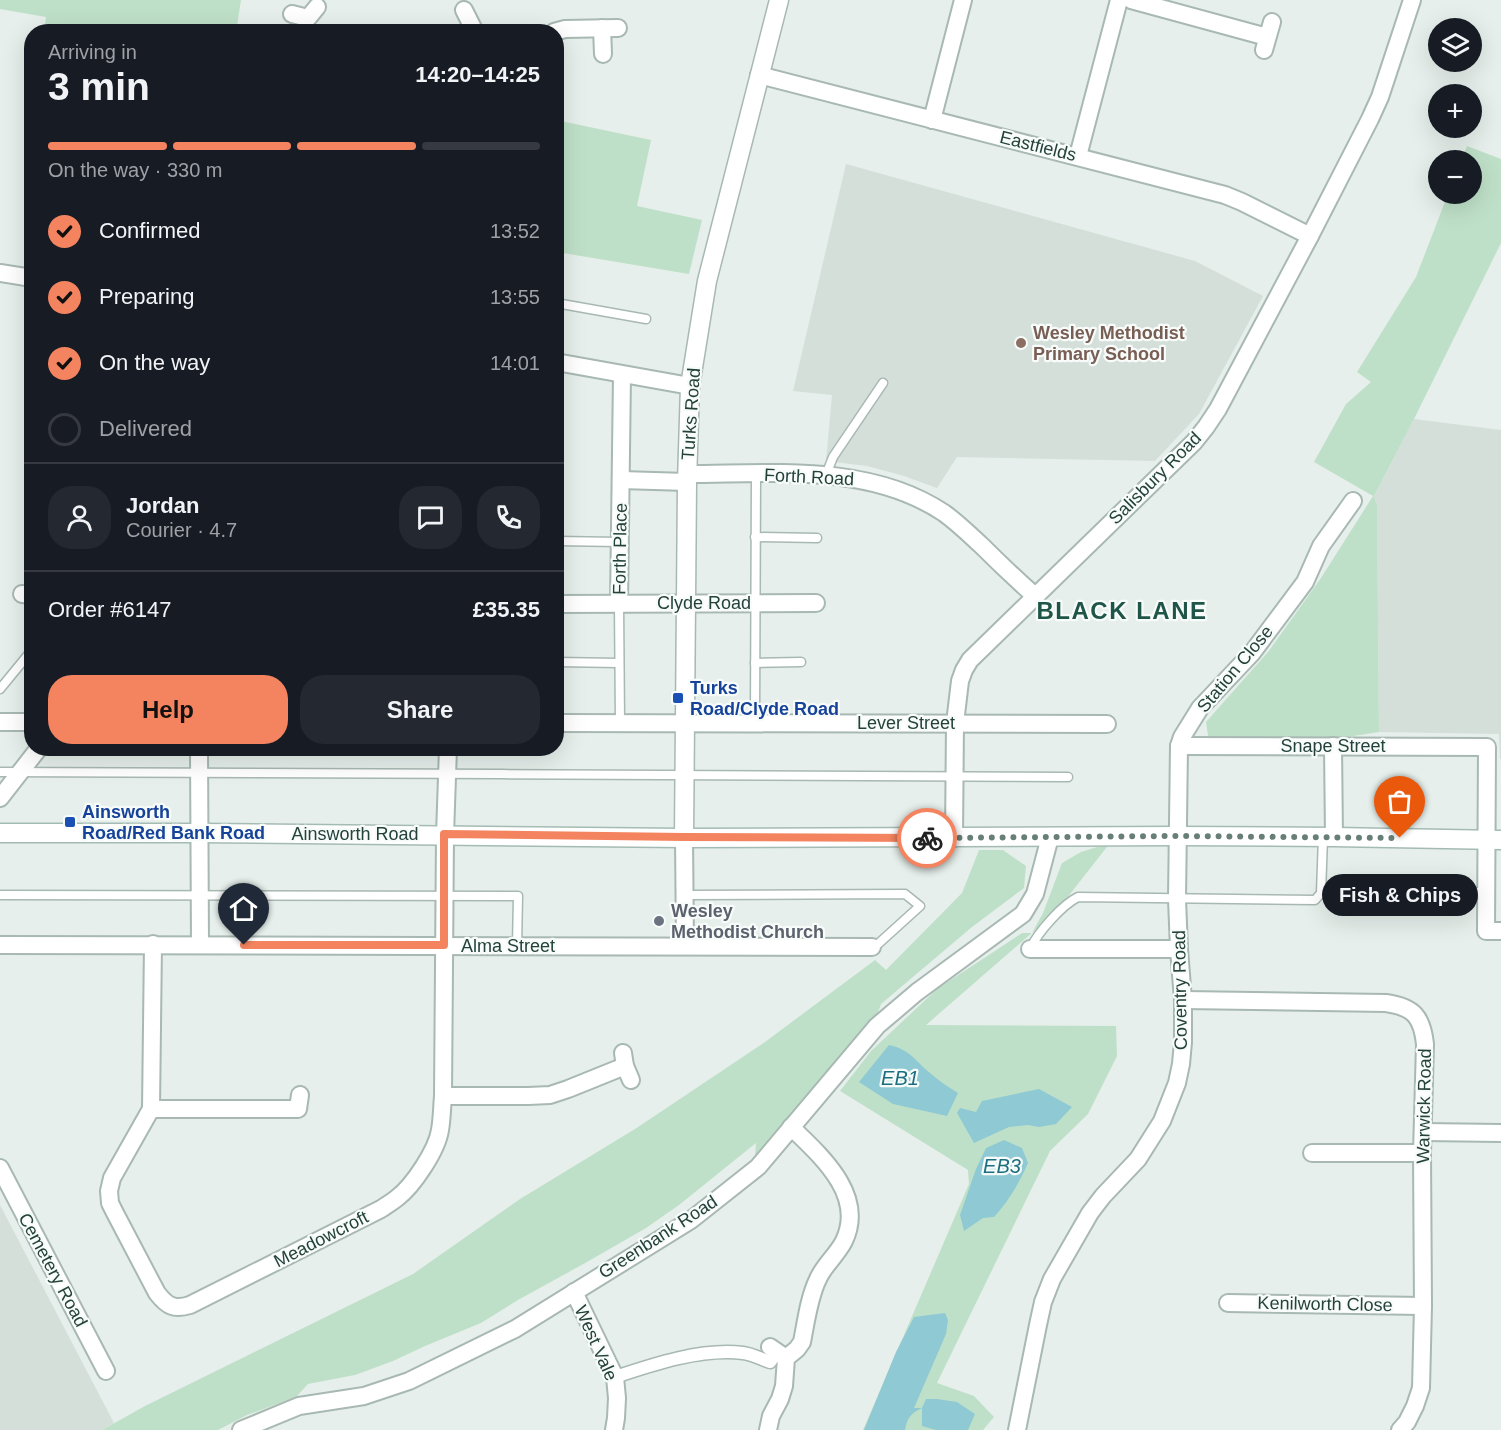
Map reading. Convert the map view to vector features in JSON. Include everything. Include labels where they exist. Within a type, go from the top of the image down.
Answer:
[{"type":"main road","name":"Turks Road","points":[[684,837],[690,386],[707,281],[779,0]]},
{"type":"main road","name":"Ainsworth Road","points":[[0,833],[954,838],[1177,836],[1494,840]]},
{"type":"street","points":[[932,120],[963,0]]},
{"type":"street","points":[[1078,156],[1119,0]]},
{"type":"street","points":[[1131,0],[1268,36]]},
{"type":"street","name":"Salisbury Road","points":[[954,838],[956,723],[960,681],[964,670],[970,660],[1194,442],[1206,427],[1218,409],[1310,236],[1370,118],[1380,97],[1412,0]]},
{"type":"street","points":[[462,5],[471,24]]},
{"type":"street","points":[[564,29],[610,28],[603,54]]},
{"type":"street","name":"Eastfields","points":[[759,75],[1225,195],[1310,236]]},
{"type":"street","points":[[0,273],[24,277]]},
{"type":"street","points":[[564,364],[690,386]]},
{"type":"street","name":"Forth Place","points":[[619,604],[622,375]]},
{"type":"street","name":"Forth Road","points":[[621,480],[756,474],[826,475],[875,483],[924,502],[944,513],[1035,597]]},
{"type":"street","name":"Station Close","points":[[1177,836],[1179,746],[1182,737],[1200,708],[1252,653],[1305,582],[1334,513],[1353,501]]},
{"type":"street","name":"Clyde Road","points":[[564,604],[816,603]]},
{"type":"street","points":[[1076,706],[1076,724]]},
{"type":"street","points":[[0,722],[24,722]]},
{"type":"street","name":"Lever Street","points":[[564,723],[1107,724]]},
{"type":"street","name":"Snape Street","points":[[1179,746],[1487,747],[1494,840]]},
{"type":"street","points":[[1328,837],[1333,746]]},
{"type":"street","points":[[0,798],[33,756]]},
{"type":"street","points":[[199,756],[200,945]]},
{"type":"street","points":[[448,756],[444,834],[443,1096],[549,1095],[626,1066]]},
{"type":"street","name":"Coventry Road","points":[[1001,1422],[1018,1428],[1040,1313],[1052,1279],[1090,1213],[1138,1159],[1152,1139],[1170,1101],[1181,1065],[1183,1000],[1177,899],[1177,836]]},
{"type":"street","points":[[684,837],[685,946]]},
{"type":"street","name":"Greenbank Road","points":[[241,1430],[299,1406],[364,1396],[409,1381],[515,1329],[691,1220],[758,1167],[877,1026],[917,992],[1023,914],[1035,894],[1050,837]]},
{"type":"street","points":[[1493,931],[1486,892],[1494,840]]},
{"type":"street","name":"Alma Street","points":[[0,945],[872,947]]},
{"type":"street","name":"Meadowcroft","points":[[153,945],[151,1109],[112,1178],[109,1191],[110,1203],[157,1293],[164,1302],[171,1306],[181,1308],[190,1305],[371,1214],[399,1197],[431,1156],[437,1143],[443,1096]]},
{"type":"street","points":[[1030,949],[1179,950]]},
{"type":"street","name":"Warwick Road","points":[[1183,1000],[1386,1003],[1409,1009],[1423,1028],[1425,1044],[1421,1388],[1415,1406],[1400,1430]]},
{"type":"street","points":[[151,1109],[298,1109],[300,1095]]},
{"type":"street","points":[[615,1377],[670,1360],[718,1351],[746,1353],[770,1362],[778,1353],[797,1349],[802,1342],[816,1281],[845,1239],[850,1207],[841,1184],[821,1156],[791,1127]]},
{"type":"street","points":[[1423,1132],[1501,1133]]},
{"type":"street","points":[[1312,1153],[1422,1153]]},
{"type":"street","name":"Cemetery Road","points":[[0,1168],[106,1371]]},
{"type":"street","name":"West Vale","points":[[574,1292],[615,1377],[617,1398],[614,1430]]},
{"type":"street","name":"Kenilworth Close","points":[[1228,1303],[1423,1306]]},
{"type":"street","points":[[768,1430],[771,1416],[784,1386],[778,1353]]},
{"type":"lane","points":[[564,304],[645,319]]},
{"type":"lane","points":[[826,475],[833,457],[883,383]]},
{"type":"lane","points":[[755,723],[756,474]]},
{"type":"lane","points":[[755,537],[818,538]]},
{"type":"lane","points":[[564,541],[620,542]]},
{"type":"lane","name":"Forth Place","points":[[619,604],[620,723]]},
{"type":"lane","points":[[0,689],[24,660]]},
{"type":"lane","points":[[564,662],[619,663]]},
{"type":"lane","points":[[755,663],[801,662]]},
{"type":"lane","points":[[0,772],[685,773],[1068,777]]},
{"type":"lane","points":[[1030,949],[1042,930],[1069,901],[1078,897],[1315,900],[1321,893],[1328,837]]},
{"type":"lane","points":[[1425,894],[1486,892]]},
{"type":"lane","points":[[685,895],[905,894],[920,906],[878,945],[872,947]]},
{"type":"lane","points":[[0,895],[518,896],[517,946]]},
{"type":"shaded area","name":"Wesley Methodist Primary School","points":[[846,164],[1195,261],[1263,296],[1199,414],[1155,461],[957,457],[937,488],[867,466],[826,461],[832,395],[793,391]]},
{"type":"shaded area","points":[[1414,419],[1501,430],[1501,759],[1499,734],[1379,732],[1377,505],[1374,496]]},
{"type":"shaded area","points":[[0,1205],[114,1423],[102,1430],[0,1430]]},
{"type":"green space","points":[[0,0],[241,0],[237,24],[45,24],[46,17],[0,9]]},
{"type":"green space","points":[[564,122],[651,140],[637,206],[702,220],[689,274],[564,253]]},
{"type":"green space","points":[[1467,146],[1477,150],[1465,150]]},
{"type":"green space","points":[[1482,152],[1501,159],[1501,243],[1374,496],[1377,505],[1379,732],[1334,739],[1209,742],[1206,722],[1268,652],[1321,578],[1373,496],[1314,462],[1346,404],[1371,382],[1357,372],[1416,277],[1444,204],[1482,204]]},
{"type":"green space","points":[[1110,843],[1056,912],[1032,933],[1043,913],[1062,863],[1081,852]]},
{"type":"green space","points":[[979,850],[1003,850],[1026,866],[1024,888],[972,927],[881,1004],[876,1018],[792,1118],[755,1156],[756,1143],[679,1205],[646,1228],[481,1323],[393,1361],[355,1375],[308,1384],[296,1397],[247,1415],[218,1430],[102,1430],[145,1406],[413,1274],[520,1199],[635,1129],[765,1042],[875,960],[886,970],[962,893]]},
{"type":"green space","points":[[1022,933],[1032,933],[926,1025],[1116,1026],[1117,1056],[1088,1114],[1050,1151],[937,1383],[974,1396],[994,1417],[983,1430],[863,1430],[969,1184],[968,1170],[840,1091],[871,1051],[937,989]]},
{"type":"water","name":"EB1","points":[[889,1045],[907,1053],[958,1093],[947,1116],[893,1104],[859,1082]]},
{"type":"water","points":[[1039,1089],[1072,1107],[1056,1124],[1039,1127],[1028,1125],[1009,1127],[974,1143],[957,1113],[960,1108],[976,1112],[982,1101]]},
{"type":"water","name":"EB3","points":[[1004,1140],[1022,1148],[1028,1163],[1013,1192],[994,1217],[983,1218],[964,1231],[960,1215],[976,1169],[986,1148]]},
{"type":"water","points":[[945,1313],[948,1320],[946,1334],[914,1408],[922,1408],[910,1416],[905,1430],[864,1430],[896,1352],[914,1317]]},
{"type":"water","points":[[926,1399],[937,1399],[957,1402],[975,1414],[968,1430],[936,1430],[922,1426],[922,1408]]},
{"type":"way so far","points":[[927,838],[1177,836],[1400,838]]},
{"type":"place","name":"Wesley Methodist Primary School","points":[[1021,343]]},
{"type":"place","name":"Turks Road/Clyde Road","points":[[678,698]]},
{"type":"place","name":"Ainsworth Road/Red Bank Road","points":[[70,822]]},
{"type":"place","name":"Fish & Chips","points":[[1400,838]]},
{"type":"place","name":"Wesley Methodist Church","points":[[659,921]]},
{"type":"district","name":"BLACK LANE","points":[[1122,611]]},
{"type":"route","points":[[244,945],[444,945],[444,834],[927,838]]}]
